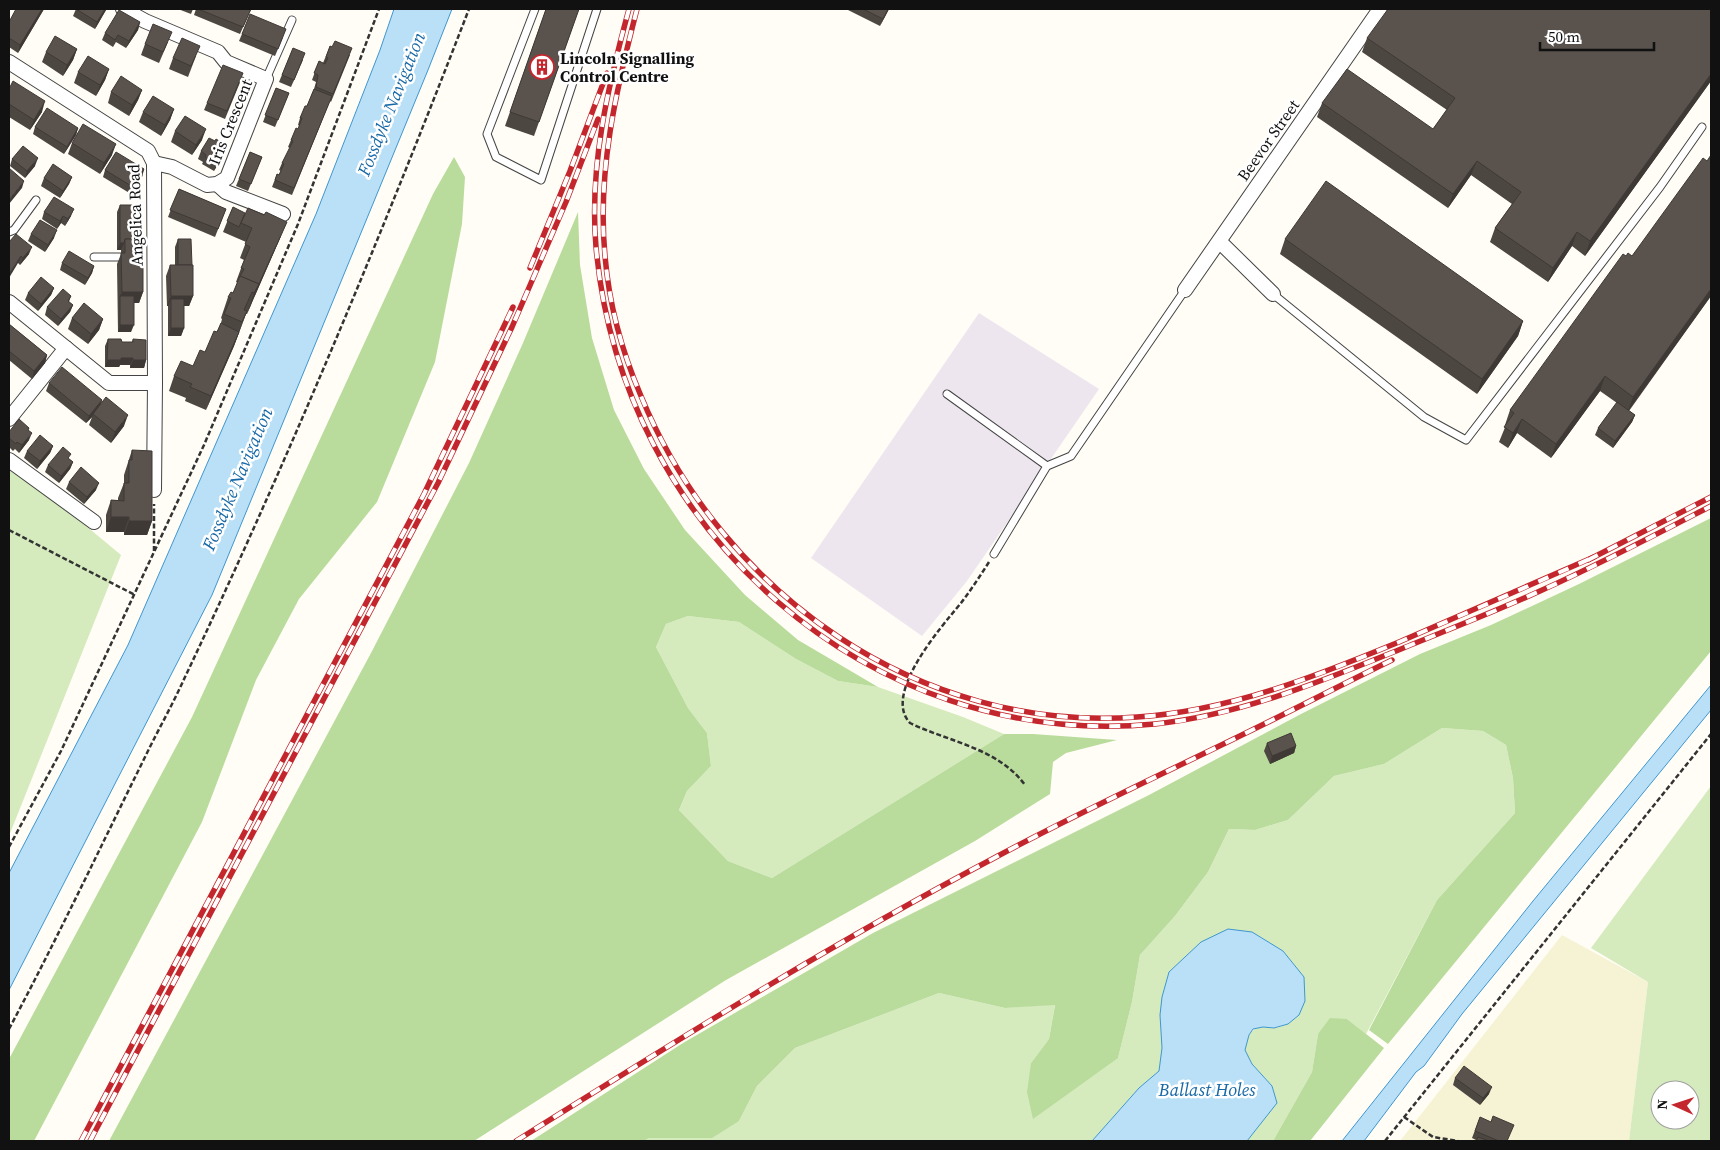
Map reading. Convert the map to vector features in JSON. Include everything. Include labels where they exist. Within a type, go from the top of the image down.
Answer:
[{"type":"street","name":"Iris Crescent","points":[[123,9],[145,21],[218,52],[226,62],[266,78],[227,178],[217,184],[207,185],[172,167],[154,163]]},
{"type":"street","name":"Beevor Street","points":[[1185,290],[1380,9]]},
{"type":"street","name":"Angelica Road","points":[[9,62],[148,151],[154,163],[150,257],[154,383],[154,490]]},
{"type":"street","name":"Iris Crescent","points":[[217,184],[226,192],[283,214]]},
{"type":"street","points":[[1220,242],[1272,294]]},
{"type":"street","points":[[9,302],[109,383],[154,383]]},
{"type":"street","points":[[9,418],[66,348]]},
{"type":"street","points":[[9,460],[94,522]]},
{"type":"lane","points":[[535,9],[487,134],[496,157],[541,180],[597,9]]},
{"type":"lane","points":[[266,78],[292,20]]},
{"type":"lane","points":[[1272,294],[1424,417],[1466,440],[1660,187],[1702,127]]},
{"type":"lane","points":[[9,232],[14,230],[36,200]]},
{"type":"lane","points":[[94,257],[121,257]]},
{"type":"lane","points":[[994,554],[1047,466],[1071,456],[1185,290]]},
{"type":"lane","points":[[947,394],[1047,466]]},
{"type":"path","points":[[9,847],[61,751],[204,445],[298,224],[379,9]]},
{"type":"path","points":[[9,1029],[107,837],[145,756],[185,678],[245,547],[296,433],[415,150],[469,9]]},
{"type":"path","points":[[154,490],[154,553]]},
{"type":"path","points":[[9,530],[135,595]]},
{"type":"path","points":[[994,554],[975,584],[921,654],[904,692],[902,705],[905,718],[910,723],[953,739],[993,758],[1008,768],[1025,785]]},
{"type":"path","points":[[1385,1141],[1711,734]]},
{"type":"path","points":[[1404,1117],[1434,1137],[1458,1141]]},
{"type":"shaded area","points":[[979,313],[1099,389],[967,581],[922,636],[811,558]]},
{"type":"shaded area","points":[[1562,935],[1648,982],[1629,1141],[1400,1141]]},
{"type":"green space","points":[[454,157],[465,177],[462,224],[435,362],[377,502],[299,599],[256,680],[202,822],[34,1141],[9,1141],[9,1059],[192,717],[433,194]]},
{"type":"green space","points":[[578,212],[580,265],[592,338],[614,410],[644,469],[685,530],[745,595],[798,640],[878,687],[838,681],[796,659],[739,622],[688,616],[666,624],[656,647],[688,708],[707,733],[711,766],[687,791],[679,810],[728,861],[772,878],[1004,734],[1033,734],[1117,740],[1066,753],[1053,762],[1050,794],[975,841],[726,980],[474,1141],[109,1141],[371,653],[469,463],[523,343]]},
{"type":"green space","points":[[9,462],[121,555],[9,836]]},
{"type":"green space","points":[[1711,518],[1711,651],[1388,1044],[1369,1030],[1437,900],[1515,813],[1513,778],[1506,745],[1483,731],[1442,728],[1384,764],[1334,776],[1288,820],[1255,830],[1229,829],[1208,872],[1175,916],[1140,955],[1132,1002],[1118,1058],[1033,1119],[1027,1092],[1031,1063],[1049,1039],[1055,1005],[1005,1008],[939,993],[795,1048],[757,1086],[739,1121],[712,1138],[649,1138],[644,1141],[531,1141],[683,1043],[873,933],[1149,795],[1301,714],[1420,654],[1491,625],[1579,584]]},
{"type":"green space","points":[[688,616],[739,622],[796,659],[838,681],[878,687],[963,717],[1004,734],[772,878],[728,861],[679,810],[687,791],[711,766],[707,733],[688,708],[656,647],[666,624]]},
{"type":"green space","points":[[1442,728],[1483,731],[1506,745],[1513,778],[1515,813],[1437,900],[1366,1034],[1347,1019],[1318,1034],[1312,1072],[1273,1141],[1247,1141],[1277,1103],[1272,1086],[1252,1064],[1245,1050],[1254,1029],[1282,1026],[1299,1015],[1304,977],[1283,951],[1252,932],[1160,1015],[1162,1048],[1159,1071],[1139,1088],[1092,1141],[644,1141],[649,1138],[679,1137],[739,1121],[757,1086],[795,1048],[939,993],[1005,1008],[1055,1004],[1049,1039],[1031,1063],[1118,1058],[1132,1002],[1140,955],[1175,916],[1208,872],[1229,829],[1255,830],[1288,820],[1334,776],[1384,764]]},
{"type":"green space","points":[[1711,786],[1711,1141],[1629,1141],[1648,982],[1591,948]]},
{"type":"green space","points":[[1330,1018],[1347,1019],[1384,1048],[1310,1141],[1273,1141],[1312,1072],[1318,1034]]},
{"type":"water","name":"Fossdyke Navigation","points":[[394,9],[452,9],[212,595],[9,990],[9,873],[128,645],[316,214]]},
{"type":"water","points":[[1711,685],[1711,710],[1462,1014],[1424,1066],[1416,1072],[1364,1141],[1342,1141],[1533,901]]},
{"type":"water","name":"Ballast Holes","points":[[1228,929],[1252,932],[1283,951],[1304,977],[1305,1001],[1299,1015],[1288,1024],[1274,1028],[1263,1027],[1253,1029],[1249,1035],[1245,1050],[1252,1064],[1272,1086],[1277,1103],[1247,1141],[1092,1141],[1139,1088],[1159,1071],[1162,1048],[1160,1015],[1162,997],[1169,972],[1201,942]]},
{"type":"building","points":[[16,9],[42,9],[20,45],[9,38],[9,22]]},
{"type":"building","points":[[76,9],[105,9],[97,22]]},
{"type":"building","points":[[198,9],[251,9],[243,27]]},
{"type":"building","name":"Lincoln Signalling Control Centre","points":[[546,9],[579,9],[539,122],[510,112]]},
{"type":"building","points":[[863,9],[888,9],[883,19]]},
{"type":"building","points":[[1388,9],[1711,9],[1711,74],[1590,241],[1577,232],[1553,268],[1495,228],[1521,192],[1477,161],[1453,194],[1322,103],[1347,69],[1433,129],[1455,98],[1367,38]]},
{"type":"building","points":[[119,10],[140,22],[129,41],[118,35],[115,40],[105,33]]},
{"type":"building","points":[[250,14],[286,29],[278,49],[242,34]]},
{"type":"building","points":[[153,24],[172,32],[163,52],[145,44]]},
{"type":"building","points":[[55,36],[77,49],[67,65],[46,52]]},
{"type":"building","points":[[182,38],[200,46],[191,66],[173,58]]},
{"type":"building","points":[[335,41],[352,48],[333,94],[316,87],[318,75],[314,73],[319,61],[325,64],[330,46],[332,47]]},
{"type":"building","points":[[293,48],[305,53],[294,80],[282,75]]},
{"type":"building","points":[[88,56],[109,69],[100,85],[78,72]]},
{"type":"building","points":[[223,65],[243,73],[227,111],[207,103]]},
{"type":"building","points":[[121,76],[142,90],[132,105],[111,92]]},
{"type":"building","points":[[13,81],[45,101],[34,120],[9,104],[9,89]]},
{"type":"building","points":[[276,88],[289,93],[278,120],[265,115]]},
{"type":"building","points":[[314,89],[332,96],[294,188],[275,180],[284,164],[282,163],[293,141],[291,140],[296,128],[298,129],[302,118],[300,118]]},
{"type":"building","points":[[153,96],[174,109],[165,125],[143,112]]},
{"type":"building","points":[[47,108],[78,128],[67,147],[35,127]]},
{"type":"building","points":[[185,116],[206,129],[196,145],[175,131]]},
{"type":"building","points":[[83,124],[116,144],[104,163],[72,143]]},
{"type":"building","points":[[209,138],[215,141],[216,139],[227,146],[216,164],[205,157],[206,155],[201,151]]},
{"type":"building","points":[[23,146],[38,158],[27,171],[12,159]]},
{"type":"building","points":[[116,152],[144,169],[133,187],[105,170]]},
{"type":"building","points":[[250,152],[262,157],[251,184],[239,179]]},
{"type":"building","points":[[1711,155],[1711,289],[1633,397],[1605,376],[1556,444],[1522,419],[1513,433],[1504,427],[1514,413],[1510,410],[1623,254],[1626,256],[1628,253],[1632,256],[1703,158],[1707,161]]},
{"type":"building","points":[[53,164],[72,177],[63,191],[44,178]]},
{"type":"building","points":[[9,168],[24,181],[9,200]]},
{"type":"building","points":[[1326,181],[1523,321],[1482,379],[1285,239]]},
{"type":"building","points":[[179,189],[226,209],[218,229],[170,210]]},
{"type":"building","points":[[54,197],[74,209],[68,219],[63,216],[60,221],[44,212]]},
{"type":"building","points":[[120,205],[141,205],[141,239],[125,239],[124,243],[120,243]]},
{"type":"building","points":[[233,207],[245,213],[239,227],[227,221]]},
{"type":"building","points":[[248,208],[264,215],[266,212],[287,222],[259,284],[240,276],[244,269],[241,268],[250,247],[245,244],[252,228],[241,223]]},
{"type":"building","points":[[40,220],[57,230],[48,245],[31,234]]},
{"type":"building","points":[[16,234],[32,247],[23,258],[21,256],[9,274],[9,242]]},
{"type":"building","points":[[125,239],[141,239],[143,292],[122,292],[121,253],[125,253]]},
{"type":"building","points":[[178,239],[191,239],[192,265],[178,265]]},
{"type":"building","points":[[69,251],[94,266],[88,278],[62,263]]},
{"type":"building","points":[[170,265],[193,265],[193,296],[171,296]]},
{"type":"building","points":[[240,276],[259,284],[254,293],[252,292],[244,310],[247,311],[242,322],[224,314],[231,298],[228,297],[231,292],[233,293]]},
{"type":"building","points":[[41,277],[54,288],[41,304],[28,293]]},
{"type":"building","points":[[63,289],[71,296],[68,301],[73,305],[61,319],[47,307]]},
{"type":"building","points":[[120,296],[134,296],[134,325],[120,325]]},
{"type":"building","points":[[171,299],[184,299],[184,328],[171,328]]},
{"type":"building","points":[[84,303],[103,319],[91,334],[72,318]]},
{"type":"building","points":[[221,323],[239,332],[211,396],[190,387],[192,384],[174,376],[181,361],[193,366],[200,350],[205,352],[214,331],[217,332]]},
{"type":"building","points":[[9,324],[47,355],[34,371],[9,351]]},
{"type":"building","points":[[108,339],[121,339],[122,342],[133,342],[133,339],[146,340],[146,360],[121,358],[121,360],[107,360]]},
{"type":"building","points":[[62,367],[102,400],[89,416],[49,383]]},
{"type":"building","points":[[106,397],[128,415],[115,432],[93,414]]},
{"type":"building","points":[[1617,402],[1635,415],[1615,441],[1598,428]]},
{"type":"building","points":[[19,419],[32,433],[22,445],[17,442],[16,444],[9,438],[9,432]]},
{"type":"building","points":[[40,435],[53,446],[40,461],[27,451]]},
{"type":"building","points":[[63,447],[71,454],[68,458],[73,462],[61,476],[48,465]]},
{"type":"building","points":[[132,450],[152,451],[152,521],[129,521],[129,517],[111,517],[111,500],[124,501],[124,483],[129,483],[129,460],[132,460]]},
{"type":"building","points":[[81,467],[99,483],[87,497],[69,482]]},
{"type":"building","points":[[1291,733],[1296,746],[1272,756],[1267,743]]},
{"type":"building","points":[[1464,1066],[1492,1087],[1483,1098],[1455,1078]]},
{"type":"building","points":[[1493,1116],[1514,1125],[1507,1141],[1499,1141],[1475,1131],[1480,1117],[1491,1122]]},
{"type":"building","points":[[1478,1137],[1489,1141],[1476,1141]]},
{"type":"railway","points":[[629,9],[607,97],[595,186],[596,247],[615,350],[654,445],[708,529],[778,602],[859,660],[951,701],[1050,723],[1155,724],[1187,720],[1250,705],[1281,695],[1470,621],[1583,571],[1711,506]]},
{"type":"railway","points":[[637,9],[610,131],[604,193],[603,225],[607,274],[613,310],[622,345],[641,396],[677,467],[722,532],[776,588],[838,636],[906,674],[979,701],[1056,716],[1137,717],[1205,708],[1303,680],[1399,642],[1594,557]]},
{"type":"railway","points":[[530,268],[570,171],[607,73]]},
{"type":"railway","points":[[90,1141],[438,483],[512,327],[566,202],[598,119]]},
{"type":"railway","points":[[81,1141],[424,494],[513,307]]},
{"type":"railway","points":[[1588,560],[1711,497]]},
{"type":"railway","points":[[516,1141],[753,995],[934,890],[1059,824],[1392,660]]},
{"type":"place","name":"Lincoln Signalling Control Centre","points":[[542,67]]}]
